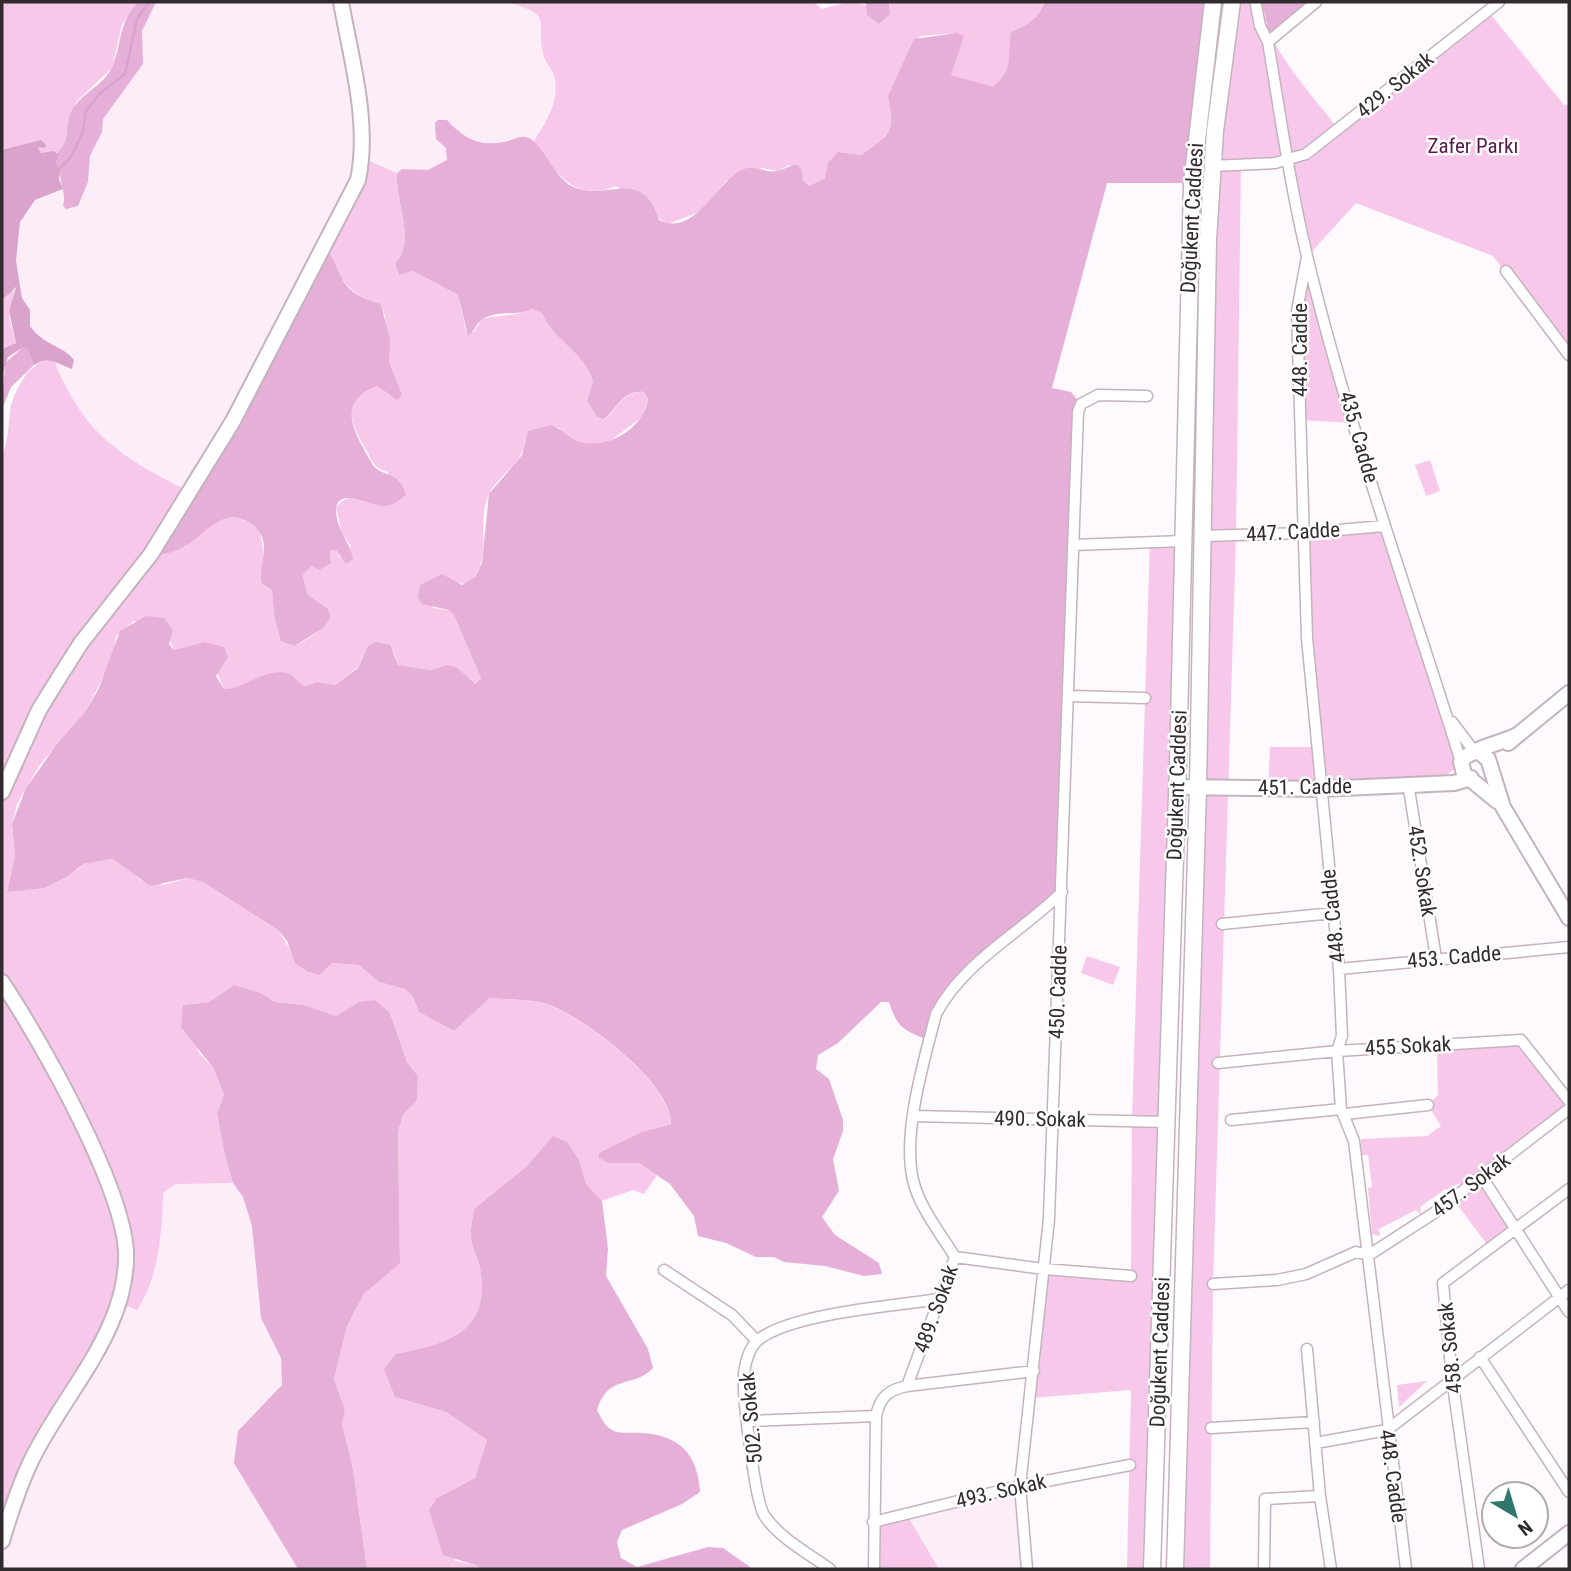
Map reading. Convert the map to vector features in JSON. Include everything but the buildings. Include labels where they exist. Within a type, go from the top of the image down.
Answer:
[{"type":"main road","name":"Doğukent Caddesi","points":[[1152,1569],[1177,787],[1192,183],[1213,2]]},
{"type":"main road","name":"Doğukent Caddesi","points":[[1175,1569],[1198,787],[1208,240],[1212,166],[1232,2]]},
{"type":"street","points":[[2,792],[39,710],[60,676],[87,636],[151,554],[233,421],[358,180],[362,158],[362,129],[341,2]]},
{"type":"street","points":[[1268,42],[1316,2]]},
{"type":"street","name":"429. Sokak","points":[[1287,161],[1322,143],[1499,2]]},
{"type":"street","name":"435. Cadde","points":[[1256,5],[1260,26],[1268,42],[1287,161],[1307,257],[1384,526],[1461,762]]},
{"type":"street","points":[[1212,166],[1287,161]]},
{"type":"street","name":"448. Cadde","points":[[1307,257],[1297,311],[1307,638],[1339,968],[1342,1036],[1338,1051],[1343,1112],[1354,1142],[1370,1255],[1387,1430],[1406,1569]]},
{"type":"street","points":[[1506,271],[1569,355]]},
{"type":"street","name":"450. Cadde","points":[[1027,1569],[1020,1486],[1044,1269],[1062,892],[1078,412],[1081,404],[1098,394],[1147,396]]},
{"type":"street","name":"447. Cadde","points":[[1202,536],[1304,533],[1384,526]]},
{"type":"street","points":[[1073,545],[1184,541]]},
{"type":"street","points":[[1472,778],[1483,776],[1489,763],[1515,736],[1569,693]]},
{"type":"street","points":[[1069,696],[1145,698]]},
{"type":"street","points":[[1444,710],[1476,751],[1483,754],[1489,763],[1503,807],[1569,918]]},
{"type":"street","points":[[1432,782],[1448,775],[1466,754],[1515,736]]},
{"type":"street","points":[[1461,762],[1462,771],[1503,807]]},
{"type":"street","name":"451. Cadde","points":[[1177,787],[1320,789],[1454,783],[1472,778]]},
{"type":"street","name":"452. Sokak","points":[[1408,783],[1436,958]]},
{"type":"street","name":"489. Sokak","points":[[907,1386],[956,1257],[913,1181],[910,1145],[932,1032],[944,999],[1003,940],[1062,892]]},
{"type":"street","points":[[1222,924],[1333,913]]},
{"type":"street","name":"453. Cadde","points":[[1339,968],[1569,947]]},
{"type":"street","points":[[2,982],[34,1034],[97,1162],[117,1209],[127,1261],[112,1321],[30,1461],[5,1519],[2,1541]]},
{"type":"street","name":"455 Sokak","points":[[1218,1063],[1338,1051],[1521,1040],[1569,1101]]},
{"type":"street","points":[[1231,1120],[1428,1105]]},
{"type":"street","name":"457. Sokak","points":[[1370,1255],[1413,1229],[1569,1109]]},
{"type":"street","name":"490. Sokak","points":[[915,1116],[1166,1122]]},
{"type":"street","points":[[1482,1177],[1569,1312]]},
{"type":"street","name":"458. Sokak","points":[[1479,1569],[1452,1378],[1443,1283],[1569,1189]]},
{"type":"street","points":[[1213,1284],[1284,1279],[1322,1268],[1356,1252],[1370,1255]]},
{"type":"street","points":[[956,1257],[1044,1269],[1131,1276]]},
{"type":"street","points":[[664,1270],[732,1314],[757,1341]]},
{"type":"street","points":[[1316,1443],[1387,1430],[1569,1290]]},
{"type":"street","name":"502. Sokak","points":[[830,1569],[778,1530],[760,1508],[744,1374],[751,1350],[757,1341],[771,1332],[834,1314],[939,1299]]},
{"type":"street","points":[[1307,1349],[1320,1496],[1331,1569]]},
{"type":"street","points":[[1480,1357],[1569,1492]]},
{"type":"street","points":[[874,1569],[876,1416],[883,1396],[894,1389],[907,1386],[1034,1371]]},
{"type":"street","points":[[749,1421],[876,1416]]},
{"type":"street","points":[[1211,1428],[1314,1422]]},
{"type":"street","name":"493. Sokak","points":[[873,1522],[1020,1486],[1130,1465]]},
{"type":"street","points":[[1264,1569],[1265,1499],[1320,1496]]},
{"type":"street","points":[[1523,1569],[1569,1533]]},
{"type":"shaded area","points":[[138,2],[156,2],[142,31],[143,64],[103,119],[102,132],[90,156],[88,182],[78,206],[66,209],[63,206],[61,170],[56,163],[57,152],[64,144],[67,134],[69,117],[75,105],[108,74],[123,26]]},
{"type":"shaded area","points":[[156,2],[508,2],[530,8],[543,23],[544,57],[554,74],[557,90],[549,119],[534,141],[525,137],[491,144],[466,139],[447,120],[447,160],[440,167],[428,170],[402,169],[397,173],[362,159],[190,492],[133,463],[104,439],[76,405],[54,360],[67,368],[73,367],[74,360],[72,356],[48,345],[30,326],[29,310],[22,298],[16,261],[20,222],[32,203],[63,189],[65,196],[78,206],[88,182],[90,156],[102,132],[103,118],[143,64],[142,31]]},
{"type":"shaded area","points":[[862,2],[889,2],[890,14],[879,24],[867,15],[866,3]]},
{"type":"shaded area","points":[[1045,2],[1213,2],[1192,183],[1107,183],[1052,388],[1071,392],[1081,404],[1062,892],[944,999],[929,1041],[903,1028],[889,1002],[881,1002],[838,1043],[818,1055],[816,1069],[829,1079],[843,1120],[843,1131],[833,1159],[839,1191],[822,1217],[835,1235],[879,1263],[882,1274],[864,1276],[825,1266],[784,1262],[774,1257],[756,1257],[726,1243],[698,1236],[694,1216],[670,1184],[639,1163],[609,1163],[599,1158],[599,1153],[642,1132],[671,1124],[668,1108],[657,1090],[622,1053],[580,1021],[544,1003],[490,998],[454,1031],[419,1012],[413,997],[405,989],[379,982],[359,965],[332,963],[319,975],[306,971],[295,963],[287,941],[278,930],[203,882],[187,878],[150,886],[113,859],[83,864],[68,876],[44,888],[7,892],[15,855],[12,824],[26,788],[57,744],[85,712],[99,688],[120,631],[146,616],[164,618],[173,630],[169,644],[174,650],[204,642],[224,647],[228,657],[216,676],[224,689],[279,672],[290,674],[305,686],[317,682],[335,685],[358,668],[368,646],[376,642],[390,645],[398,665],[431,670],[446,665],[457,667],[475,684],[481,678],[454,615],[449,610],[422,604],[418,597],[420,585],[442,574],[462,585],[475,577],[482,563],[489,494],[522,455],[528,431],[551,425],[580,442],[602,443],[623,434],[640,419],[648,399],[644,392],[626,396],[604,419],[597,417],[587,401],[593,381],[588,370],[547,323],[542,313],[532,309],[489,316],[468,336],[458,295],[413,271],[399,275],[395,263],[401,254],[405,233],[397,173],[402,169],[428,170],[447,160],[446,148],[436,139],[435,123],[438,120],[447,120],[459,132],[479,142],[495,143],[522,137],[531,139],[559,176],[573,187],[599,191],[633,189],[652,203],[659,220],[672,223],[684,221],[695,215],[734,175],[744,169],[772,171],[797,165],[801,168],[803,180],[809,186],[825,178],[828,163],[838,152],[861,155],[879,142],[891,125],[888,96],[914,39],[957,33],[964,36],[951,75],[993,87],[1005,73],[1009,61],[1011,32],[1032,21]]},
{"type":"shaded area","points":[[1259,2],[1316,2],[1272,39]]},
{"type":"shaded area","points":[[41,140],[46,145],[45,148],[38,147],[41,153],[54,151],[58,154],[56,163],[61,170],[59,179],[63,189],[35,200],[20,222],[16,261],[22,298],[30,310],[30,326],[41,338],[74,360],[72,369],[49,361],[34,365],[27,349],[22,348],[8,357],[2,376],[2,349],[16,343],[9,311],[16,287],[2,300],[2,150]]},
{"type":"shaded area","points":[[323,243],[348,288],[381,304],[390,340],[389,362],[402,395],[397,400],[377,386],[356,401],[352,409],[352,419],[371,462],[379,471],[394,477],[406,495],[385,506],[354,498],[341,500],[337,504],[337,518],[353,559],[346,564],[336,550],[330,550],[331,563],[319,570],[312,566],[303,575],[307,594],[328,609],[331,617],[323,628],[295,646],[281,641],[272,590],[262,584],[263,540],[258,530],[250,523],[231,517],[214,524],[179,549],[151,554]]},
{"type":"shaded area","points":[[22,348],[27,349],[34,365],[11,387],[2,409],[5,363]]},
{"type":"shaded area","points":[[234,985],[261,993],[275,1002],[304,1005],[336,1016],[359,1002],[375,1000],[390,1013],[407,1062],[418,1076],[417,1100],[403,1115],[398,1132],[400,1263],[364,1294],[347,1326],[334,1379],[345,1410],[342,1424],[353,1469],[367,1569],[298,1569],[234,1463],[238,1431],[282,1385],[281,1358],[261,1318],[252,1226],[243,1197],[233,1183],[225,1154],[217,1114],[224,1095],[214,1069],[181,1027],[183,1005],[209,1002]]},
{"type":"shaded area","points":[[553,1136],[567,1142],[580,1162],[586,1184],[602,1201],[608,1249],[606,1276],[648,1349],[653,1368],[608,1391],[597,1410],[606,1425],[614,1431],[655,1435],[676,1443],[691,1457],[698,1479],[700,1492],[682,1504],[622,1530],[617,1542],[621,1558],[637,1567],[708,1547],[723,1548],[753,1569],[480,1569],[443,1555],[429,1510],[437,1498],[475,1478],[487,1440],[446,1412],[395,1397],[384,1369],[396,1354],[449,1339],[472,1321],[479,1307],[482,1290],[480,1268],[471,1240],[474,1209],[527,1166]]},
{"type":"shaded area","points":[[233,1183],[243,1197],[252,1226],[261,1318],[281,1358],[282,1385],[239,1431],[235,1463],[298,1569],[2,1569],[2,1541],[8,1520],[118,1303],[158,1254],[163,1193],[175,1184]]},
{"type":"shaded area","points":[[1020,1486],[1027,1569],[939,1569],[907,1513]]},
{"type":"green space","points":[[2,2],[138,2],[122,24],[112,68],[76,102],[64,145],[57,152],[41,153],[36,141],[15,149],[2,150]]},
{"type":"green space","points":[[508,2],[814,2],[822,9],[840,4],[856,4],[890,14],[889,2],[1045,2],[1032,21],[1012,32],[1009,62],[1004,75],[993,88],[951,75],[957,33],[920,36],[903,69],[890,106],[893,121],[886,135],[874,146],[861,155],[838,152],[825,178],[809,186],[789,165],[778,171],[762,168],[726,181],[700,212],[667,224],[616,186],[588,190],[567,182],[542,153],[534,141],[554,102],[554,76],[544,57],[541,22],[538,17],[523,7]]},
{"type":"green space","name":"Zafer Parkı","points":[[1232,2],[1259,2],[1263,6],[1265,21],[1281,54],[1339,130],[1488,11],[1564,105],[1569,104],[1569,355],[1493,256],[1356,203],[1307,257],[1287,161],[1241,165],[1236,535],[1213,1284],[1210,1569],[1175,1569],[1212,166]]},
{"type":"green space","points":[[362,158],[397,173],[405,233],[401,254],[395,263],[399,275],[413,271],[458,295],[466,331],[474,332],[482,319],[532,309],[543,313],[555,332],[588,370],[593,381],[587,401],[597,417],[605,419],[626,397],[644,392],[648,399],[642,417],[606,444],[580,442],[567,436],[558,427],[525,440],[524,448],[516,462],[493,487],[485,505],[483,552],[476,574],[468,584],[456,583],[432,608],[449,610],[454,615],[481,678],[474,684],[457,667],[446,665],[431,670],[398,665],[394,653],[368,646],[358,667],[335,685],[317,682],[305,686],[290,674],[279,672],[224,689],[204,642],[174,650],[170,640],[134,621],[116,636],[112,660],[85,712],[39,766],[17,804],[12,824],[15,855],[7,891],[78,869],[83,864],[113,859],[125,865],[140,880],[164,885],[187,878],[203,882],[278,930],[301,968],[306,971],[332,963],[359,965],[379,982],[405,989],[413,997],[419,1012],[454,1031],[490,998],[538,1002],[559,1010],[600,1036],[641,1071],[657,1090],[667,1108],[671,1124],[652,1129],[639,1163],[657,1175],[644,1194],[633,1190],[602,1201],[586,1184],[580,1162],[553,1137],[527,1166],[474,1209],[471,1233],[480,1268],[482,1290],[479,1307],[472,1321],[449,1339],[396,1354],[395,1397],[446,1412],[487,1440],[475,1478],[437,1498],[455,1561],[479,1566],[480,1569],[367,1569],[353,1469],[342,1424],[345,1410],[334,1379],[347,1326],[364,1294],[400,1262],[398,1132],[403,1115],[417,1100],[418,1076],[407,1062],[390,1013],[359,1002],[336,1016],[304,1005],[275,1002],[261,993],[234,985],[209,1002],[183,1005],[199,1053],[214,1069],[224,1095],[217,1115],[233,1183],[175,1184],[163,1193],[158,1254],[144,1297],[137,1310],[119,1303],[65,1401],[2,1541],[2,457],[11,407],[27,373],[42,362],[54,360],[78,407],[107,441],[144,467],[190,492],[184,547],[211,525],[229,518],[248,522],[260,531],[264,556],[262,584],[272,590],[295,646],[310,637],[331,617],[328,609],[307,594],[303,575],[312,566],[331,563],[330,550],[336,550],[340,558],[351,546],[342,533],[336,508],[345,499],[351,498],[383,506],[388,472],[375,465],[371,459],[355,427],[351,411],[358,397],[377,386],[391,396],[385,316],[381,304],[358,294],[344,282],[323,243]]},
{"type":"green space","points":[[1307,257],[1355,423],[1300,420],[1297,311]]},
{"type":"green space","points":[[15,286],[9,317],[16,343],[2,349],[2,300]]},
{"type":"green space","points":[[1430,460],[1440,491],[1426,496],[1415,465]]},
{"type":"green space","points":[[1384,526],[1459,766],[1441,779],[1268,788],[1270,747],[1314,747],[1304,533]]},
{"type":"green space","points":[[1150,541],[1184,541],[1152,1569],[1127,1569],[1131,1390],[1031,1398],[1044,1269],[1131,1276],[1132,1121]]},
{"type":"green space","points":[[1087,956],[1120,967],[1113,985],[1081,973]]},
{"type":"green space","points":[[1521,1040],[1569,1101],[1569,1109],[1482,1177],[1516,1228],[1489,1247],[1453,1199],[1464,1190],[1459,1183],[1448,1191],[1445,1189],[1420,1207],[1421,1215],[1416,1210],[1379,1229],[1380,1236],[1372,1234],[1368,1188],[1372,1187],[1368,1155],[1362,1155],[1361,1139],[1427,1136],[1441,1126],[1428,1105],[1438,1095],[1437,1044]]},
{"type":"green space","points":[[1427,1381],[1399,1407],[1397,1385]]},
{"type":"green space","points":[[906,1513],[939,1569],[874,1569],[873,1522]]},
{"type":"waterway","points":[[60,168],[71,157],[83,132],[86,111],[99,94],[125,74],[137,19],[149,2]]}]
